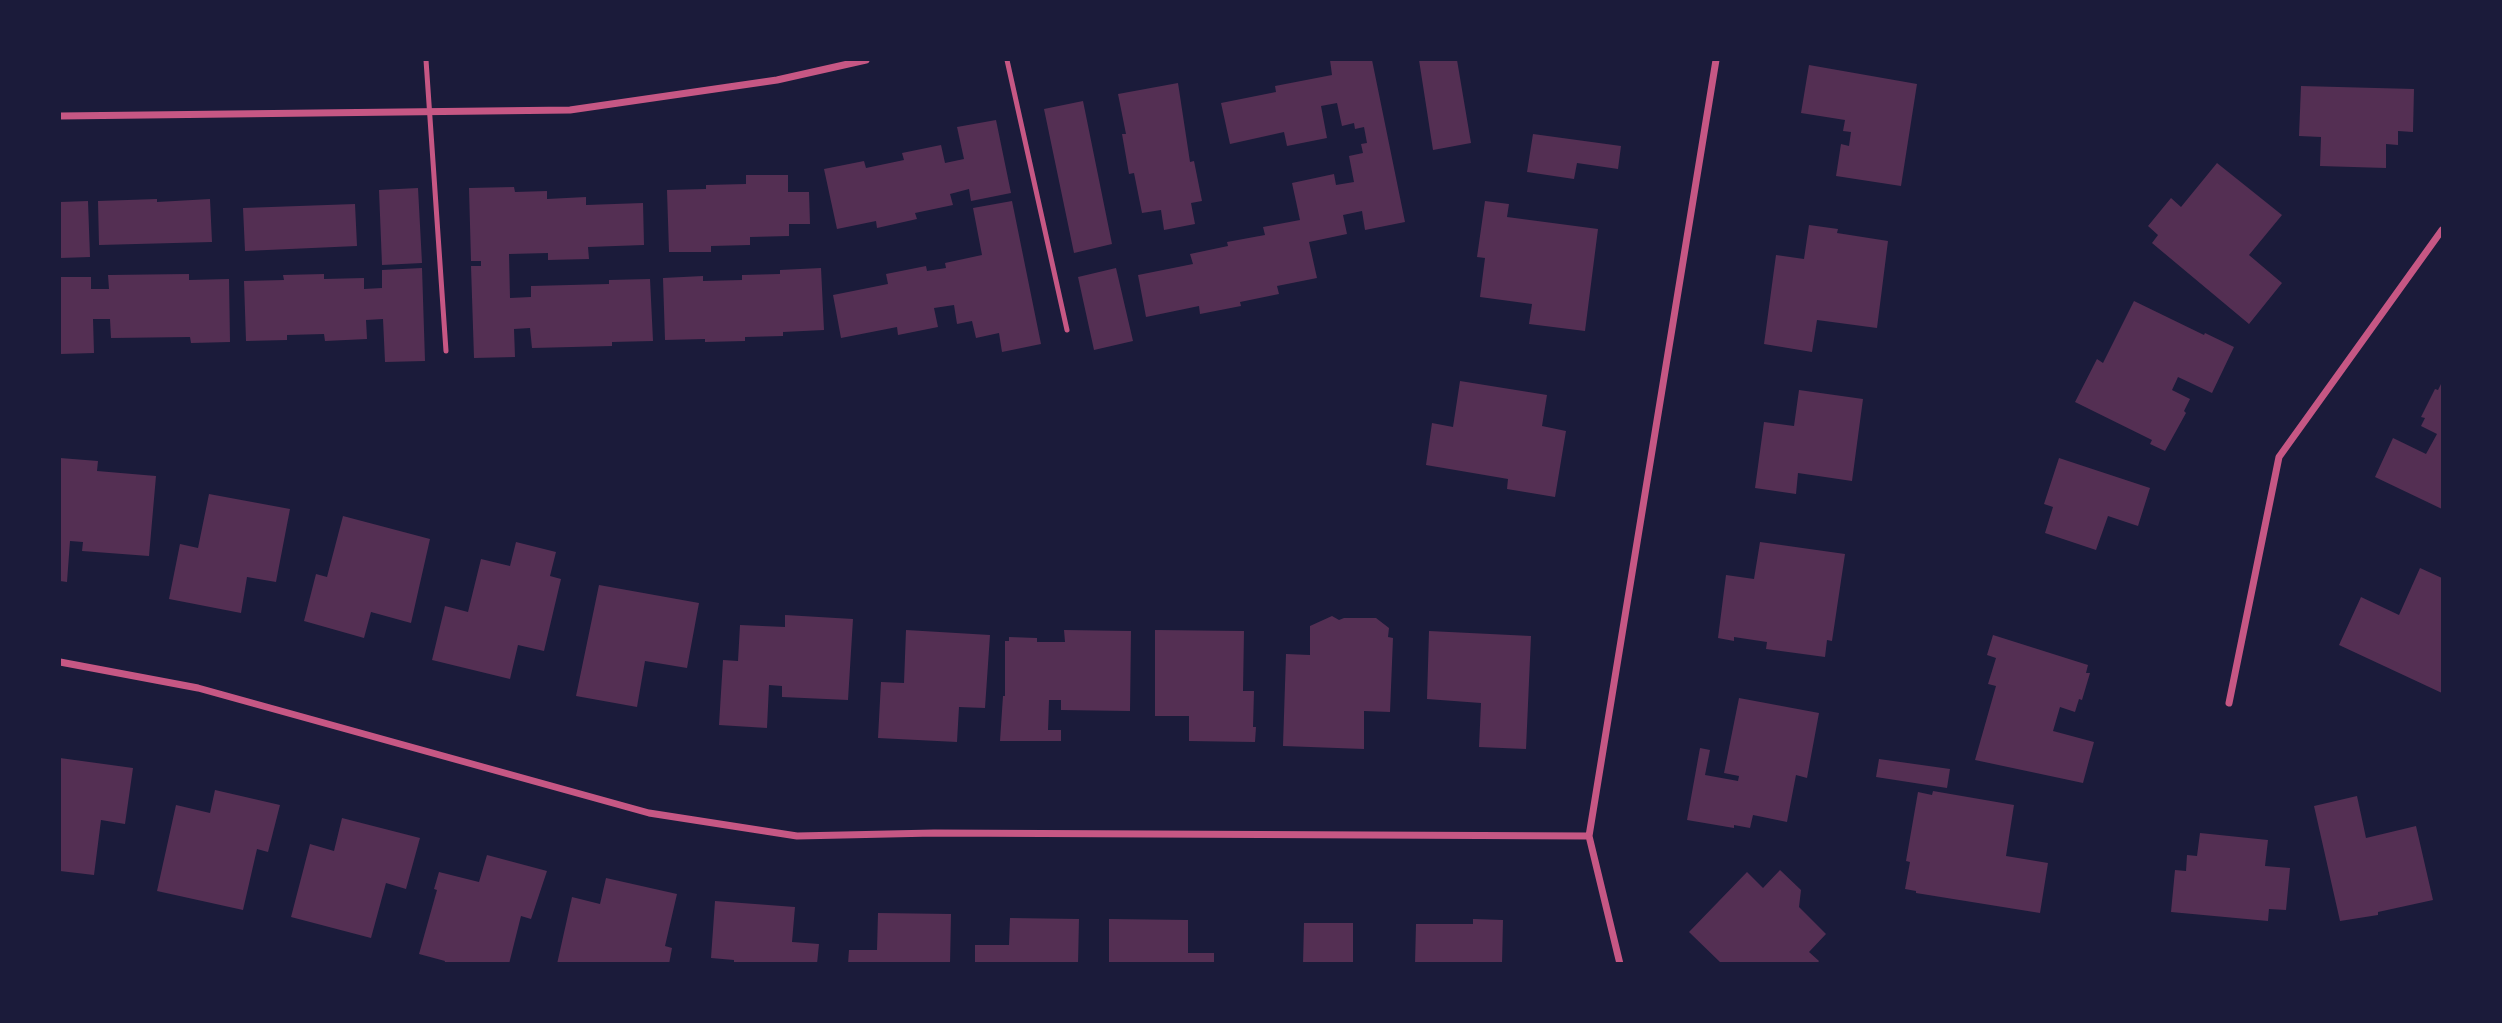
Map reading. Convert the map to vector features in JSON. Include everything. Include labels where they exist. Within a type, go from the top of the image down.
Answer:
[{"type":"street","points":[[60,116],[570,110],[777,80],[866,60]]},
{"type":"street","points":[[1620,964],[1589,836],[1716,60]]},
{"type":"street","points":[[2230,703],[2279,457],[2442,230]]},
{"type":"street","points":[[60,662],[198,688],[649,813],[797,836],[934,833],[1589,836]]},
{"type":"lane","points":[[426,60],[446,352]]},
{"type":"lane","points":[[1007,60],[1067,330]]},
{"type":"building","points":[[1330,60],[1372,60],[1405,222],[1365,230],[1362,211],[1343,215],[1347,234],[1309,242],[1317,278],[1277,286],[1279,294],[1240,302],[1241,306],[1200,314],[1199,306],[1146,317],[1138,275],[1193,264],[1190,254],[1228,246],[1227,242],[1265,235],[1263,227],[1300,220],[1292,183],[1334,174],[1336,185],[1354,182],[1349,156],[1363,153],[1361,144],[1367,143],[1364,127],[1355,129],[1354,123],[1342,126],[1337,103],[1321,106],[1327,138],[1287,146],[1284,132],[1230,144],[1221,103],[1276,92],[1275,86],[1332,75]]},
{"type":"building","points":[[1419,60],[1457,60],[1471,143],[1433,150]]},
{"type":"building","points":[[1809,65],[1917,84],[1901,186],[1836,176],[1841,144],[1849,146],[1851,132],[1843,131],[1845,120],[1801,113]]},
{"type":"building","points":[[1178,83],[1190,162],[1194,161],[1202,201],[1191,203],[1195,224],[1164,230],[1161,210],[1142,213],[1134,173],[1129,174],[1122,134],[1126,134],[1118,94]]},
{"type":"building","points":[[2301,86],[2414,89],[2413,132],[2398,131],[2398,145],[2386,144],[2386,168],[2320,166],[2321,137],[2299,136]]},
{"type":"building","points":[[1083,101],[1112,244],[1074,253],[1044,109]]},
{"type":"building","points":[[996,120],[1011,193],[971,201],[969,189],[950,194],[953,205],[915,213],[917,219],[877,228],[876,221],[837,229],[824,169],[864,161],[866,168],[904,160],[902,153],[941,145],[945,163],[964,159],[957,127]]},
{"type":"building","points":[[1533,134],[1621,146],[1618,169],[1577,163],[1574,179],[1527,172]]},
{"type":"building","points":[[2217,163],[2282,215],[2249,255],[2282,283],[2249,324],[2152,243],[2158,235],[2148,226],[2171,198],[2181,207]]},
{"type":"building","points":[[746,175],[788,175],[788,192],[809,192],[810,224],[789,224],[789,236],[750,237],[750,245],[711,246],[711,252],[669,252],[667,190],[746,184]]},
{"type":"building","points":[[514,187],[515,192],[547,191],[547,199],[586,197],[586,205],[643,203],[644,245],[588,247],[589,259],[548,260],[548,253],[509,254],[510,298],[531,297],[531,286],[609,284],[609,280],[650,279],[653,341],[612,342],[612,346],[532,348],[530,328],[514,329],[515,357],[474,358],[471,266],[481,266],[481,261],[471,261],[469,188]]},
{"type":"building","points":[[418,188],[422,263],[382,265],[379,190]]},
{"type":"building","points":[[157,199],[157,202],[210,199],[212,242],[99,245],[98,201]]},
{"type":"building","points":[[88,201],[90,257],[60,258],[60,202]]},
{"type":"building","points":[[1012,201],[1041,344],[1002,352],[999,333],[976,338],[972,321],[957,324],[954,305],[934,308],[938,327],[898,335],[897,327],[841,338],[833,295],[888,284],[886,274],[926,266],[927,271],[946,268],[945,263],[982,255],[973,208]]},
{"type":"building","points":[[1485,201],[1509,204],[1507,217],[1598,229],[1585,331],[1529,324],[1532,304],[1480,297],[1485,258],[1477,257]]},
{"type":"building","points":[[355,204],[357,246],[245,251],[243,208]]},
{"type":"building","points":[[1809,225],[1838,229],[1837,233],[1888,241],[1877,328],[1817,320],[1812,352],[1764,344],[1776,255],[1804,259]]},
{"type":"building","points":[[422,268],[425,361],[385,362],[383,319],[366,320],[367,339],[325,341],[324,334],[287,335],[287,340],[246,341],[244,281],[284,280],[283,275],[324,274],[324,279],[364,278],[364,289],[382,288],[382,270]]},
{"type":"building","points":[[821,268],[824,330],[783,332],[783,336],[745,337],[745,341],[665,340],[663,278],[703,276],[703,281],[742,280],[742,275],[780,274],[780,270]]},
{"type":"building","points":[[1116,268],[1133,341],[1094,350],[1078,277]]},
{"type":"building","points":[[189,274],[189,280],[229,279],[230,342],[191,343],[190,337],[111,338],[110,319],[93,319],[94,353],[60,354],[60,277],[91,277],[91,289],[109,289],[108,275]]},
{"type":"building","points":[[2134,301],[2234,347],[2212,393],[2178,377],[2172,390],[2190,399],[2184,411],[2186,413],[2165,451],[2150,444],[2152,440],[2075,402],[2097,359],[2103,363]]},
{"type":"building","points":[[1460,381],[1547,395],[1542,426],[1566,431],[1555,497],[1507,489],[1508,479],[1426,465],[1432,423],[1453,427]]},
{"type":"building","points":[[2442,382],[2442,509],[2375,477],[2393,438],[2426,454],[2437,434],[2421,426],[2425,418],[2421,417],[2435,389],[2438,390]]},
{"type":"building","points":[[1799,390],[1863,399],[1852,481],[1798,473],[1796,494],[1755,488],[1764,422],[1794,426]]},
{"type":"building","points":[[60,458],[98,461],[97,471],[156,476],[149,556],[82,551],[83,542],[70,541],[67,582],[60,581]]},
{"type":"building","points":[[2059,458],[2150,488],[2138,526],[2108,516],[2096,550],[2045,533],[2053,507],[2044,504]]},
{"type":"building","points":[[209,494],[290,509],[276,582],[247,577],[241,613],[169,599],[180,544],[198,548]]},
{"type":"building","points":[[343,516],[430,539],[411,623],[371,612],[364,638],[304,621],[316,574],[327,577]]},
{"type":"building","points":[[516,542],[556,552],[550,576],[561,579],[544,651],[518,645],[510,679],[432,660],[445,606],[468,612],[481,559],[510,566]]},
{"type":"building","points":[[1760,542],[1845,554],[1832,641],[1827,640],[1825,657],[1766,649],[1767,642],[1734,637],[1734,641],[1718,638],[1726,575],[1754,579]]},
{"type":"building","points":[[2420,568],[2442,578],[2442,693],[2339,645],[2361,597],[2399,615]]},
{"type":"building","points":[[599,585],[699,603],[687,668],[645,661],[637,707],[576,696]]},
{"type":"building","points":[[785,615],[853,619],[848,700],[782,697],[782,686],[769,685],[767,728],[719,725],[723,660],[738,661],[740,625],[785,627]]},
{"type":"building","points":[[1332,616],[1339,620],[1376,618],[1389,628],[1388,637],[1393,638],[1390,712],[1364,711],[1364,749],[1283,746],[1286,654],[1310,655],[1310,626]]},
{"type":"building","points":[[906,630],[990,635],[985,708],[959,707],[957,742],[878,738],[881,682],[904,683]]},
{"type":"building","points":[[1064,630],[1131,631],[1130,711],[1061,710],[1061,700],[1049,700],[1048,730],[1061,730],[1061,741],[1000,741],[1005,696],[1005,641],[1009,641],[1009,637],[1037,638],[1037,642],[1065,642]]},
{"type":"building","points":[[1155,630],[1244,631],[1243,691],[1254,691],[1255,742],[1189,741],[1189,716],[1155,716]]},
{"type":"building","points":[[1429,631],[1531,636],[1526,749],[1479,747],[1481,703],[1427,699]]},
{"type":"building","points":[[1993,635],[2088,665],[2086,673],[2090,673],[2082,700],[2079,699],[2075,712],[2060,707],[2053,731],[2094,742],[2083,783],[1975,760],[1996,686],[1988,684],[1996,658],[1987,655]]},
{"type":"building","points":[[1739,698],[1819,713],[1807,778],[1796,775],[1787,822],[1753,815],[1750,828],[1734,825],[1734,828],[1687,820],[1700,748],[1710,750],[1705,775],[1738,781],[1739,776],[1724,773]]},
{"type":"building","points":[[60,758],[133,768],[125,824],[101,820],[94,875],[60,871]]},
{"type":"building","points":[[1879,759],[1950,769],[1947,788],[1876,777]]},
{"type":"building","points":[[215,790],[280,805],[268,852],[257,849],[243,910],[157,891],[176,805],[210,813]]},
{"type":"building","points":[[1933,791],[2014,805],[2006,856],[2048,863],[2040,913],[1905,889],[1910,862],[1906,861],[1918,792],[1932,795]]},
{"type":"building","points":[[2357,796],[2366,838],[2416,826],[2433,900],[2378,912],[2378,915],[2340,921],[2314,806]]},
{"type":"building","points":[[342,818],[420,838],[406,889],[386,883],[371,938],[291,917],[310,844],[334,851]]},
{"type":"building","points":[[2200,833],[2268,840],[2265,866],[2290,868],[2286,910],[2269,909],[2268,921],[2171,912],[2175,870],[2186,871],[2187,855],[2197,856]]},
{"type":"building","points":[[487,855],[547,871],[531,919],[521,916],[509,964],[444,964],[445,961],[419,954],[437,890],[434,889],[439,872],[479,882]]},
{"type":"building","points":[[1780,870],[1801,890],[1799,907],[1826,934],[1809,952],[1819,961],[1817,964],[1722,964],[1689,932],[1747,872],[1763,888]]},
{"type":"building","points":[[606,878],[677,894],[665,946],[672,948],[669,964],[557,964],[572,897],[600,904]]},
{"type":"building","points":[[715,901],[795,907],[792,942],[819,944],[817,964],[734,964],[734,960],[711,958]]},
{"type":"building","points":[[878,913],[951,914],[950,964],[848,964],[849,950],[877,950]]},
{"type":"building","points":[[1010,918],[1079,919],[1078,964],[975,963],[975,945],[1009,945]]},
{"type":"building","points":[[1109,919],[1188,920],[1188,953],[1214,953],[1214,964],[1109,964]]},
{"type":"building","points":[[1473,919],[1503,920],[1502,964],[1415,964],[1416,924],[1473,924]]},
{"type":"building","points":[[1304,923],[1353,923],[1353,964],[1303,964]]}]
